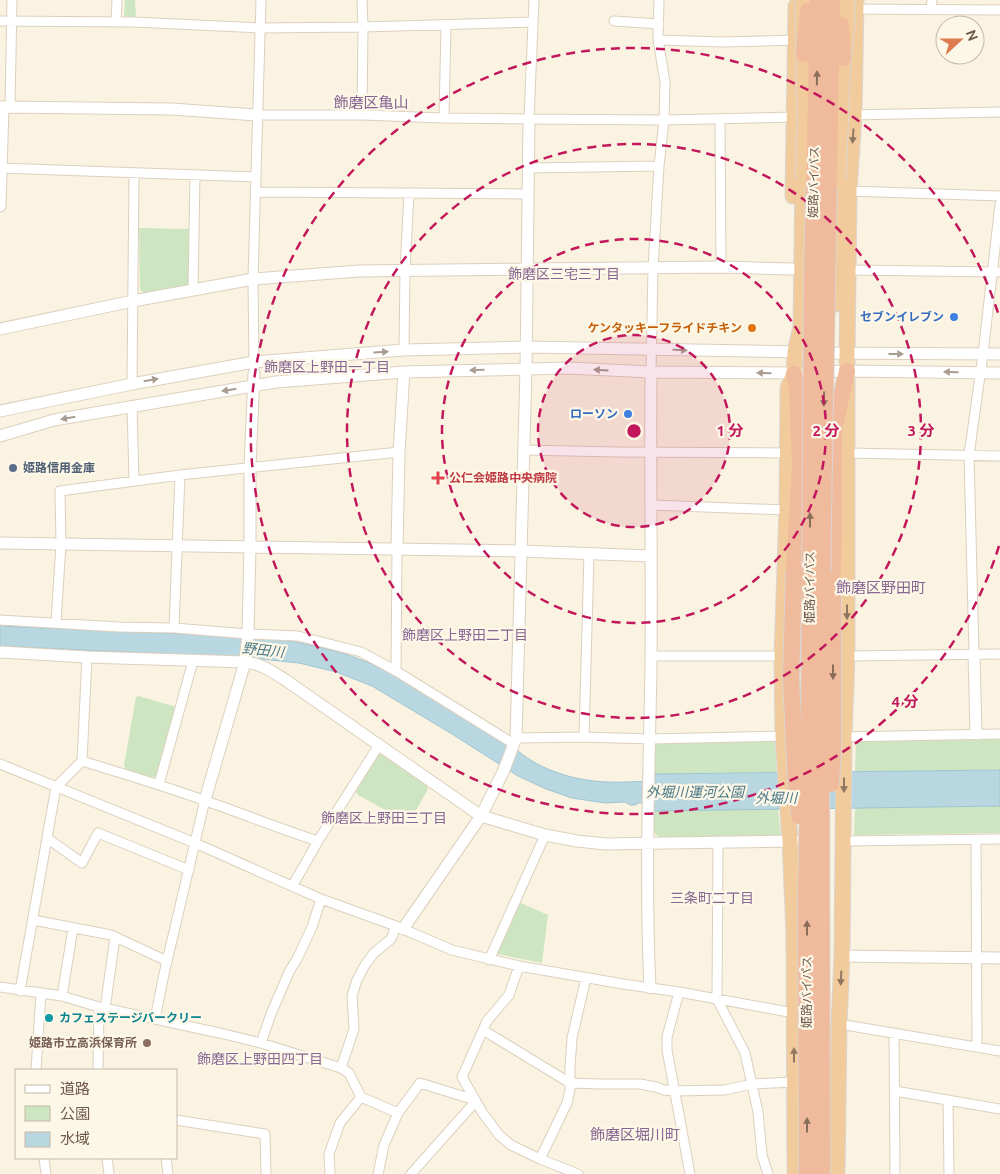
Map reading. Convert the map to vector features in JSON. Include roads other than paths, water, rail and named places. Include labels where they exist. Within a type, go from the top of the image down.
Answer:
[{"type":"highway","name":"姫路バイパス","points":[[807,1174],[806,905],[812,272],[818,0]]},
{"type":"highway","name":"姫路バイパス","points":[[822,1174],[822,526],[832,0]]},
{"type":"highway","points":[[841,0],[843,58],[838,180],[837,325],[847,354]]},
{"type":"highway","points":[[801,2],[800,47],[794,118],[792,269],[792,328],[795,352],[794,374],[797,387],[800,466],[794,571],[791,679],[796,781],[806,905]]},
{"type":"highway","points":[[843,58],[847,27],[853,3]]},
{"type":"highway","points":[[837,1174],[847,656],[847,354],[849,191],[854,115],[853,3]]},
{"type":"highway","points":[[795,352],[801,327],[805,122],[800,47]]},
{"type":"highway","points":[[821,851],[829,829],[832,766],[834,430],[847,371]]},
{"type":"highway","points":[[794,374],[788,388],[787,510],[782,656],[784,742],[794,932],[795,1174]]},
{"type":"street","points":[[0,206],[4,107],[12,21],[12,0]]},
{"type":"street","points":[[116,22],[117,0]]},
{"type":"street","points":[[155,1019],[205,800],[245,662],[248,634],[250,467],[254,367],[253,279],[260,0]]},
{"type":"street","points":[[362,0],[362,115]]},
{"type":"street","points":[[341,1068],[354,1029],[352,996],[356,980],[374,953],[399,928],[481,816],[504,770],[515,741],[522,552],[529,119],[534,0]]},
{"type":"street","points":[[650,988],[647,843],[651,656],[651,372],[653,268],[665,82],[658,40],[659,0]]},
{"type":"street","points":[[931,10],[932,0]]},
{"type":"street","points":[[801,2],[853,3],[931,10],[1000,10]]},
{"type":"street","points":[[0,21],[116,22],[259,28],[533,22]]},
{"type":"street","points":[[614,21],[659,24]]},
{"type":"street","points":[[444,118],[446,25]]},
{"type":"street","points":[[658,40],[800,47]]},
{"type":"street","points":[[4,107],[172,109],[257,115],[664,120],[1000,112]]},
{"type":"street","points":[[720,119],[721,267]]},
{"type":"street","points":[[528,168],[660,166]]},
{"type":"street","points":[[1,168],[256,177]]},
{"type":"street","points":[[132,384],[134,174]]},
{"type":"street","points":[[193,290],[195,175]]},
{"type":"street","points":[[849,191],[1000,196]]},
{"type":"street","points":[[255,192],[528,194]]},
{"type":"street","points":[[404,350],[408,193]]},
{"type":"street","points":[[976,734],[969,456],[996,272],[1000,204]]},
{"type":"street","points":[[0,329],[133,301],[253,279],[360,270],[721,267],[792,269]]},
{"type":"street","points":[[848,270],[996,272]]},
{"type":"street","points":[[0,412],[132,384],[254,367],[404,350],[526,347],[847,354],[1000,354]]},
{"type":"street","points":[[0,436],[54,420],[276,382],[404,372],[568,368],[651,372],[794,374],[847,371],[1000,373]]},
{"type":"street","points":[[396,671],[399,452],[404,372]]},
{"type":"street","points":[[132,406],[134,481]]},
{"type":"street","points":[[524,450],[788,453]]},
{"type":"street","points":[[56,623],[61,544],[60,492],[180,475],[399,452]]},
{"type":"street","points":[[847,453],[1000,456]]},
{"type":"street","points":[[174,628],[180,475]]},
{"type":"street","points":[[651,505],[787,510]]},
{"type":"street","points":[[0,543],[651,556]]},
{"type":"street","points":[[584,737],[589,554]]},
{"type":"street","points":[[0,620],[298,636],[361,652],[515,741],[584,737],[784,742],[844,737],[1000,734]]},
{"type":"street","points":[[0,652],[256,664],[266,668],[481,816],[546,835],[576,841],[606,844],[718,842],[790,834],[844,841],[1000,839]]},
{"type":"street","points":[[847,656],[1000,654]]},
{"type":"street","points":[[651,656],[782,656]]},
{"type":"street","points":[[20,990],[56,787],[82,761],[87,657]]},
{"type":"street","points":[[159,784],[193,661]]},
{"type":"street","points":[[293,885],[318,841],[379,745]]},
{"type":"street","points":[[82,761],[159,784],[318,841]]},
{"type":"street","points":[[0,764],[195,843],[321,899],[452,950],[519,966],[794,1013]]},
{"type":"street","points":[[47,838],[82,863],[98,833],[189,870]]},
{"type":"street","points":[[489,960],[546,835]]},
{"type":"street","points":[[976,840],[977,1047]]},
{"type":"street","points":[[718,842],[717,999],[745,1053],[758,1112],[762,1155],[768,1174]]},
{"type":"street","points":[[261,1043],[289,972],[312,927],[321,899]]},
{"type":"street","points":[[32,920],[111,935],[167,962]]},
{"type":"street","points":[[62,996],[73,928]]},
{"type":"street","points":[[98,1069],[102,1008],[115,937]]},
{"type":"street","points":[[842,956],[1000,958]]},
{"type":"street","points":[[519,966],[509,996],[487,1021],[462,1077],[499,1135],[511,1145],[578,1174]]},
{"type":"street","points":[[540,1158],[566,1103],[570,1090],[572,1038],[586,978]]},
{"type":"street","points":[[0,987],[62,996],[102,1008],[261,1043],[341,1068],[349,1074],[361,1097],[398,1113]]},
{"type":"street","points":[[679,992],[667,1037],[667,1050],[690,1174]]},
{"type":"street","points":[[36,1069],[41,993]]},
{"type":"street","points":[[839,1024],[1000,1051]]},
{"type":"street","points":[[483,1030],[570,1083],[640,1084],[674,1091],[725,1090],[752,1084],[794,1082]]},
{"type":"street","points":[[894,1034],[895,1174]]},
{"type":"street","points":[[378,1174],[384,1145],[398,1113],[420,1083],[476,1101]]},
{"type":"street","points":[[895,1091],[1000,1109]]},
{"type":"street","points":[[330,1174],[329,1154],[340,1123],[361,1097]]},
{"type":"street","points":[[948,1100],[949,1174]]},
{"type":"street","points":[[411,1174],[476,1101]]},
{"type":"street","points":[[178,1120],[265,1134],[266,1174]]},
{"type":"street","points":[[44,1159],[46,1174]]},
{"type":"street","points":[[107,1159],[109,1174]]},
{"type":"street","points":[[166,1159],[168,1174]]},
{"type":"water","points":[[0,626],[268,638],[332,650],[393,674],[448,705],[538,764],[560,774],[584,780],[614,782],[654,781],[655,774],[1000,770],[1000,806],[654,811],[654,802],[630,805],[625,802],[605,803],[572,798],[518,776],[372,686],[336,672],[299,663],[251,658],[0,646]]},
{"type":"place","name":"セブンイレブン","points":[[954,317]]},
{"type":"place","name":"ケンタッキーフライドチキン","points":[[752,328]]},
{"type":"place","name":"ローソン","points":[[628,414]]},
{"type":"place","name":"姫路信用金庫","points":[[13,468]]},
{"type":"place","name":"公仁会姫路中央病院","points":[[438,478]]},
{"type":"place","name":"カフェステージバークリー","points":[[49,1018]]},
{"type":"place","name":"姫路市立高浜保育所","points":[[147,1043]]},
{"type":"district","name":"飾磨区亀山","points":[[371,103]]},
{"type":"district","name":"飾磨区三宅三丁目","points":[[564,274]]},
{"type":"district","name":"飾磨区上野田一丁目","points":[[327,367]]},
{"type":"district","name":"飾磨区野田町","points":[[881,588]]},
{"type":"district","name":"飾磨区上野田二丁目","points":[[465,635]]},
{"type":"district","name":"飾磨区上野田三丁目","points":[[384,818]]},
{"type":"district","name":"三条町二丁目","points":[[712,898]]},
{"type":"district","name":"飾磨区上野田四丁目","points":[[260,1059]]},
{"type":"district","name":"飾磨区堀川町","points":[[635,1135]]},
{"type":"water label","name":"野田川","points":[[263,650]]},
{"type":"water label","name":"外堀川運河公園","points":[[695,792]]},
{"type":"water label","name":"外堀川","points":[[776,798]]}]
